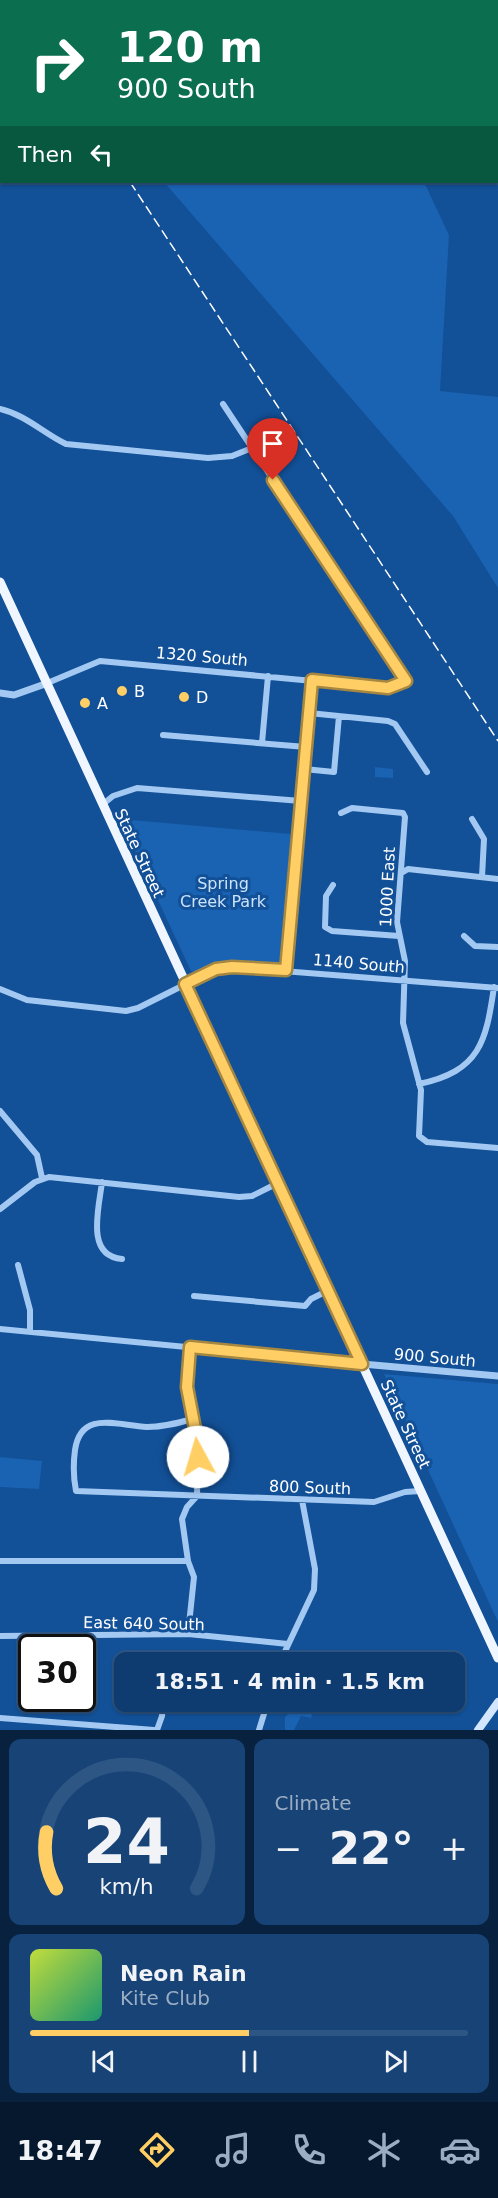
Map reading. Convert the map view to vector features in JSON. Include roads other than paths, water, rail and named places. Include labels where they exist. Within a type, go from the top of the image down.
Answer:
[{"type":"main road","name":"State Street","points":[[0,582],[276,1184],[498,1658]]},
{"type":"main road","points":[[478,1730],[498,1702]]},
{"type":"street","points":[[0,409],[25,417],[48,436],[66,444],[208,458],[232,456],[252,448],[223,404]]},
{"type":"street","name":"1320 South","points":[[0,693],[14,694],[100,661],[388,688],[406,681],[252,448]]},
{"type":"street","points":[[262,743],[268,676]]},
{"type":"street","points":[[286,970],[312,680]]},
{"type":"street","points":[[309,713],[396,724],[427,772]]},
{"type":"street","points":[[304,769],[334,772],[339,716]]},
{"type":"street","points":[[163,735],[306,747]]},
{"type":"street","points":[[102,805],[113,796],[137,788],[301,801]]},
{"type":"street","name":"1000 East","points":[[340,813],[352,808],[404,815],[403,872],[397,922],[404,953],[403,1023],[419,1084],[418,1136],[427,1142],[498,1148]]},
{"type":"street","points":[[472,819],[484,839],[482,877]]},
{"type":"street","points":[[403,872],[408,869],[498,879]]},
{"type":"street","points":[[333,885],[326,896],[325,927],[332,931],[399,936]]},
{"type":"street","points":[[464,936],[475,946],[498,947]]},
{"type":"street","name":"1140 South","points":[[0,989],[27,1000],[126,1011],[138,1008],[216,969],[232,967],[496,988]]},
{"type":"street","points":[[419,1084],[448,1076],[464,1067],[480,1049],[487,1032],[496,988]]},
{"type":"street","points":[[0,1111],[37,1155],[42,1178]]},
{"type":"street","points":[[0,1209],[42,1178],[79,1179],[239,1197],[252,1196],[276,1184]]},
{"type":"street","points":[[102,1182],[97,1240],[101,1250],[111,1258],[122,1259]]},
{"type":"street","points":[[18,1265],[30,1310],[30,1332]]},
{"type":"street","points":[[194,1296],[305,1306],[311,1299],[327,1291]]},
{"type":"street","name":"900 South","points":[[0,1329],[498,1376]]},
{"type":"street","points":[[188,1634],[194,1576],[188,1561],[182,1521],[187,1507],[198,1496],[198,1447],[187,1387],[190,1347]]},
{"type":"street","name":"800 South","points":[[194,1419],[159,1427],[94,1423],[84,1428],[77,1437],[72,1474],[76,1491],[374,1502],[420,1491]]},
{"type":"street","points":[[284,1652],[312,1600],[316,1580],[302,1500]]},
{"type":"street","points":[[0,1560],[188,1561]]},
{"type":"street","name":"East 640 South","points":[[0,1636],[188,1634],[288,1644]]},
{"type":"street","points":[[0,1718],[155,1730],[162,1712]]},
{"type":"street","points":[[259,1730],[265,1712]]},
{"type":"railway","points":[[131,183],[498,741]]},
{"type":"place","name":"B","points":[[122,691]]},
{"type":"place","name":"D","points":[[184,697]]},
{"type":"place","name":"A","points":[[85,703]]},
{"type":"park label","name":"Spring Creek Park","points":[[223,892]]}]
